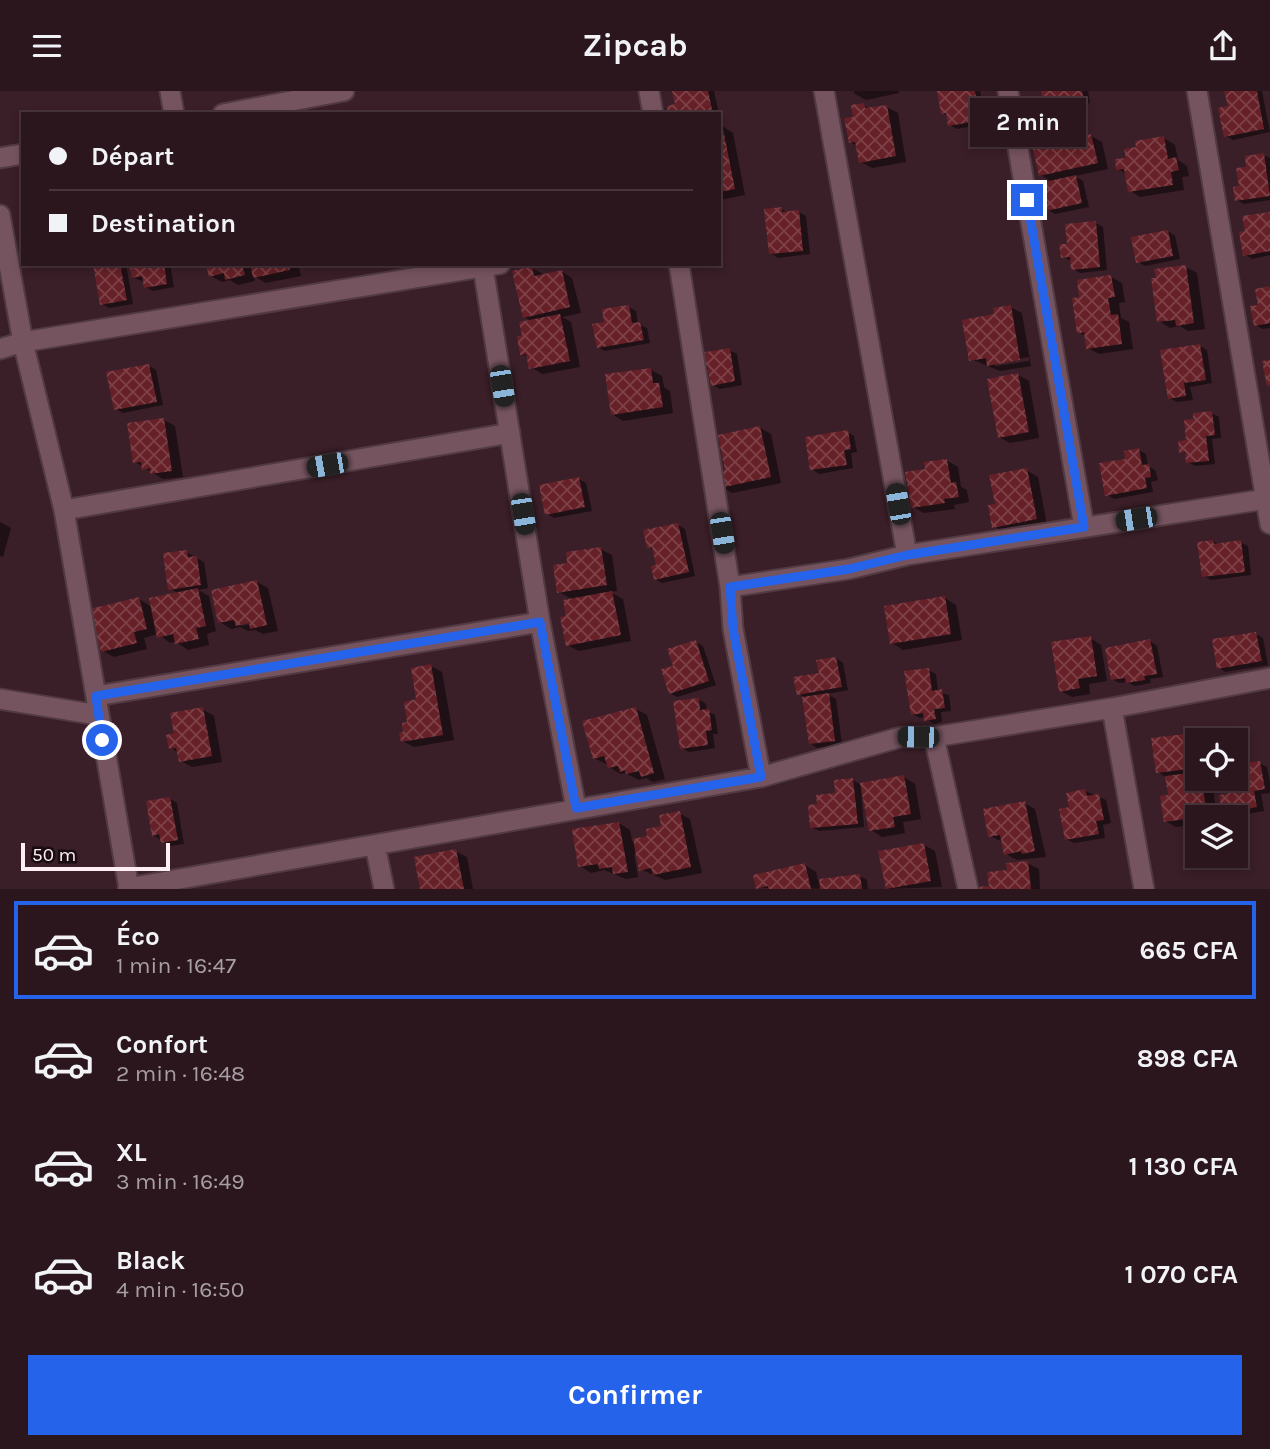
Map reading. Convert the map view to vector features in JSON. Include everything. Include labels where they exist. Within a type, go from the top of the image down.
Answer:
[{"type":"street","points":[[170,91],[174,112]]},
{"type":"street","points":[[234,112],[344,91]]},
{"type":"street","points":[[649,91],[653,112]]},
{"type":"street","points":[[824,91],[907,555]]},
{"type":"street","points":[[1008,91],[1084,527]]},
{"type":"street","points":[[1197,91],[1270,524]]},
{"type":"street","points":[[0,158],[21,154]]},
{"type":"street","points":[[0,215],[23,342],[64,510],[129,888],[761,777],[901,737],[934,737],[1112,708],[1270,678]]},
{"type":"street","points":[[0,349],[23,342],[491,266],[510,433],[540,622],[576,808]]},
{"type":"street","points":[[679,266],[730,587],[733,629],[761,777]]},
{"type":"street","points":[[64,510],[510,433]]},
{"type":"street","points":[[730,587],[849,569],[907,555],[1266,499]]},
{"type":"street","points":[[0,699],[97,706],[540,622]]},
{"type":"street","points":[[1112,708],[1144,889]]},
{"type":"street","points":[[934,737],[968,889]]},
{"type":"street","points":[[375,845],[384,889]]},
{"type":"building","points":[[672,91],[708,91],[713,112],[668,112],[667,106],[675,104]]},
{"type":"building","points":[[937,91],[975,91],[977,103],[969,104],[972,122],[948,126],[946,113],[941,114]]},
{"type":"building","points":[[1041,91],[1082,91],[1084,100],[1044,107]]},
{"type":"building","points":[[1224,91],[1257,91],[1264,129],[1224,137],[1218,108],[1228,106]]},
{"type":"building","points":[[864,103],[865,108],[887,105],[896,156],[859,163],[855,142],[849,143],[844,118],[853,117],[851,105]]},
{"type":"building","points":[[721,124],[735,189],[721,192]]},
{"type":"building","points":[[1076,130],[1078,137],[1091,134],[1098,163],[1039,176],[1031,140]]},
{"type":"building","points":[[1164,136],[1168,159],[1176,157],[1179,170],[1171,172],[1173,185],[1128,192],[1124,169],[1116,170],[1115,159],[1126,158],[1124,149],[1136,147],[1135,141]]},
{"type":"building","points":[[1264,153],[1270,196],[1235,201],[1233,187],[1239,186],[1236,168],[1246,167],[1245,156]]},
{"type":"building","points":[[1076,175],[1082,203],[1046,211],[1040,183]]},
{"type":"building","points":[[782,207],[782,212],[799,210],[803,251],[769,254],[764,209]]},
{"type":"building","points":[[1270,212],[1270,251],[1243,256],[1239,232],[1245,231],[1242,216]]},
{"type":"building","points":[[1096,221],[1100,267],[1071,270],[1070,257],[1061,258],[1059,244],[1067,244],[1065,224]]},
{"type":"building","points":[[1168,230],[1173,256],[1136,263],[1131,237]]},
{"type":"building","points":[[1186,265],[1194,323],[1176,326],[1175,320],[1157,322],[1151,278],[1156,278],[1154,269]]},
{"type":"building","points":[[93,266],[120,266],[127,300],[100,305]]},
{"type":"building","points":[[129,266],[164,266],[167,284],[144,288],[142,276],[132,278]]},
{"type":"building","points":[[206,266],[243,266],[245,275],[225,280],[224,273],[209,277]]},
{"type":"building","points":[[250,266],[289,266],[290,270],[253,278]]},
{"type":"building","points":[[532,266],[534,276],[562,270],[570,307],[523,318],[512,271]]},
{"type":"building","points":[[1111,275],[1115,297],[1108,298],[1111,315],[1118,314],[1122,344],[1086,349],[1084,332],[1077,334],[1072,298],[1079,297],[1077,280]]},
{"type":"building","points":[[1270,286],[1270,323],[1254,326],[1250,306],[1258,305],[1255,289]]},
{"type":"building","points":[[629,305],[632,323],[640,322],[644,340],[597,348],[592,324],[604,322],[602,309]]},
{"type":"building","points":[[1011,305],[1020,360],[987,366],[986,358],[969,361],[962,320],[994,314],[993,308]]},
{"type":"building","points":[[560,314],[570,361],[529,369],[526,354],[520,355],[517,336],[522,335],[519,322]]},
{"type":"building","points":[[1200,344],[1206,380],[1184,383],[1186,396],[1168,399],[1160,350]]},
{"type":"building","points":[[730,348],[735,381],[711,386],[707,365],[701,367],[699,353]]},
{"type":"building","points":[[1270,360],[1270,386],[1267,386],[1262,361]]},
{"type":"building","points":[[149,364],[157,402],[114,410],[106,372]]},
{"type":"building","points":[[651,368],[653,383],[659,383],[663,407],[611,415],[605,374]]},
{"type":"building","points":[[1018,373],[1029,432],[998,438],[987,379]]},
{"type":"building","points":[[1212,411],[1215,435],[1206,436],[1209,461],[1186,463],[1185,452],[1179,453],[1178,441],[1186,440],[1184,420],[1193,419],[1193,413]]},
{"type":"building","points":[[164,418],[172,471],[150,474],[150,468],[142,470],[141,462],[133,463],[127,423]]},
{"type":"building","points":[[760,426],[771,477],[720,488],[716,473],[725,470],[718,435]]},
{"type":"building","points":[[848,430],[851,449],[844,450],[847,465],[810,470],[805,437]]},
{"type":"building","points":[[1139,448],[1142,465],[1149,464],[1151,477],[1145,478],[1147,488],[1105,496],[1099,463],[1125,459],[1124,451]]},
{"type":"building","points":[[947,459],[951,483],[956,482],[959,497],[944,499],[945,503],[911,508],[905,472],[925,469],[924,462]]},
{"type":"building","points":[[1027,468],[1037,519],[992,528],[988,505],[995,504],[989,475]]},
{"type":"building","points":[[579,477],[585,507],[545,515],[539,485]]},
{"type":"building","points":[[678,523],[689,572],[654,580],[651,566],[656,565],[652,547],[647,548],[643,530]]},
{"type":"building","points":[[1213,540],[1214,544],[1241,540],[1245,572],[1202,577],[1197,542]]},
{"type":"building","points":[[601,547],[607,585],[557,593],[553,565],[567,563],[566,552]]},
{"type":"building","points":[[187,550],[188,557],[197,556],[201,585],[168,590],[163,553]]},
{"type":"building","points":[[257,580],[267,625],[250,629],[249,623],[236,626],[234,620],[218,623],[211,590]]},
{"type":"building","points":[[198,588],[206,626],[196,628],[199,639],[175,644],[173,634],[157,638],[149,598]]},
{"type":"building","points":[[612,591],[621,635],[566,646],[560,617],[566,616],[563,600]]},
{"type":"building","points":[[945,596],[951,634],[890,644],[884,606]]},
{"type":"building","points":[[139,597],[147,629],[134,632],[137,643],[101,652],[90,609]]},
{"type":"building","points":[[1256,632],[1262,661],[1217,669],[1212,639]]},
{"type":"building","points":[[1091,636],[1097,676],[1078,679],[1080,688],[1059,692],[1051,642]]},
{"type":"building","points":[[1150,639],[1157,674],[1144,676],[1145,680],[1126,683],[1125,678],[1111,680],[1105,648]]},
{"type":"building","points":[[696,640],[709,681],[669,694],[661,669],[673,666],[667,649]]},
{"type":"building","points":[[836,657],[842,687],[797,695],[793,677],[819,673],[816,660]]},
{"type":"building","points":[[431,664],[443,735],[401,742],[399,733],[403,732],[402,723],[407,722],[404,702],[416,699],[411,668]]},
{"type":"building","points":[[929,668],[932,691],[942,689],[945,708],[934,709],[936,719],[924,721],[923,713],[911,715],[904,671]]},
{"type":"building","points":[[829,693],[835,741],[809,744],[802,697]]},
{"type":"building","points":[[699,698],[700,710],[709,709],[712,730],[706,731],[708,745],[680,749],[673,701]]},
{"type":"building","points":[[203,707],[212,756],[179,762],[176,748],[169,749],[166,735],[174,733],[170,713]]},
{"type":"building","points":[[636,707],[654,773],[641,777],[639,771],[626,774],[625,770],[620,772],[618,766],[608,768],[604,756],[593,759],[582,721]]},
{"type":"building","points":[[1185,734],[1185,769],[1156,773],[1151,738]]},
{"type":"building","points":[[1260,761],[1265,789],[1254,791],[1257,807],[1248,809],[1248,805],[1221,805],[1219,795],[1248,791],[1248,763]]},
{"type":"building","points":[[1185,774],[1185,791],[1204,791],[1206,805],[1185,805],[1185,819],[1164,822],[1160,796],[1168,795],[1165,776]]},
{"type":"building","points":[[904,775],[911,814],[893,817],[895,827],[869,831],[860,783]]},
{"type":"building","points":[[853,778],[858,824],[810,828],[808,805],[817,804],[816,795],[835,793],[834,780]]},
{"type":"building","points":[[1085,789],[1087,796],[1099,794],[1104,820],[1096,821],[1099,834],[1065,840],[1059,809],[1069,807],[1066,793]]},
{"type":"building","points":[[170,797],[178,840],[161,843],[159,834],[152,836],[146,801]]},
{"type":"building","points":[[1025,801],[1035,851],[1004,855],[1000,835],[988,837],[983,809]]},
{"type":"building","points":[[680,811],[691,867],[653,875],[651,868],[639,871],[633,839],[647,836],[646,829],[661,826],[659,815]]},
{"type":"building","points":[[619,822],[628,872],[613,874],[612,867],[599,869],[598,864],[578,867],[572,829]]},
{"type":"building","points":[[924,843],[931,881],[886,889],[878,851]]},
{"type":"building","points":[[456,849],[464,889],[420,889],[414,857]]},
{"type":"building","points":[[1028,861],[1031,889],[977,889],[989,886],[987,872],[1007,870],[1006,863]]},
{"type":"building","points":[[805,863],[811,889],[769,889],[768,886],[756,889],[753,875]]},
{"type":"building","points":[[860,874],[862,889],[820,889],[819,879]]},
{"type":"route","points":[[102,740],[96,696],[540,622],[576,808],[761,777],[733,629],[730,587],[849,569],[907,555],[1084,527],[1027,200]]}]
